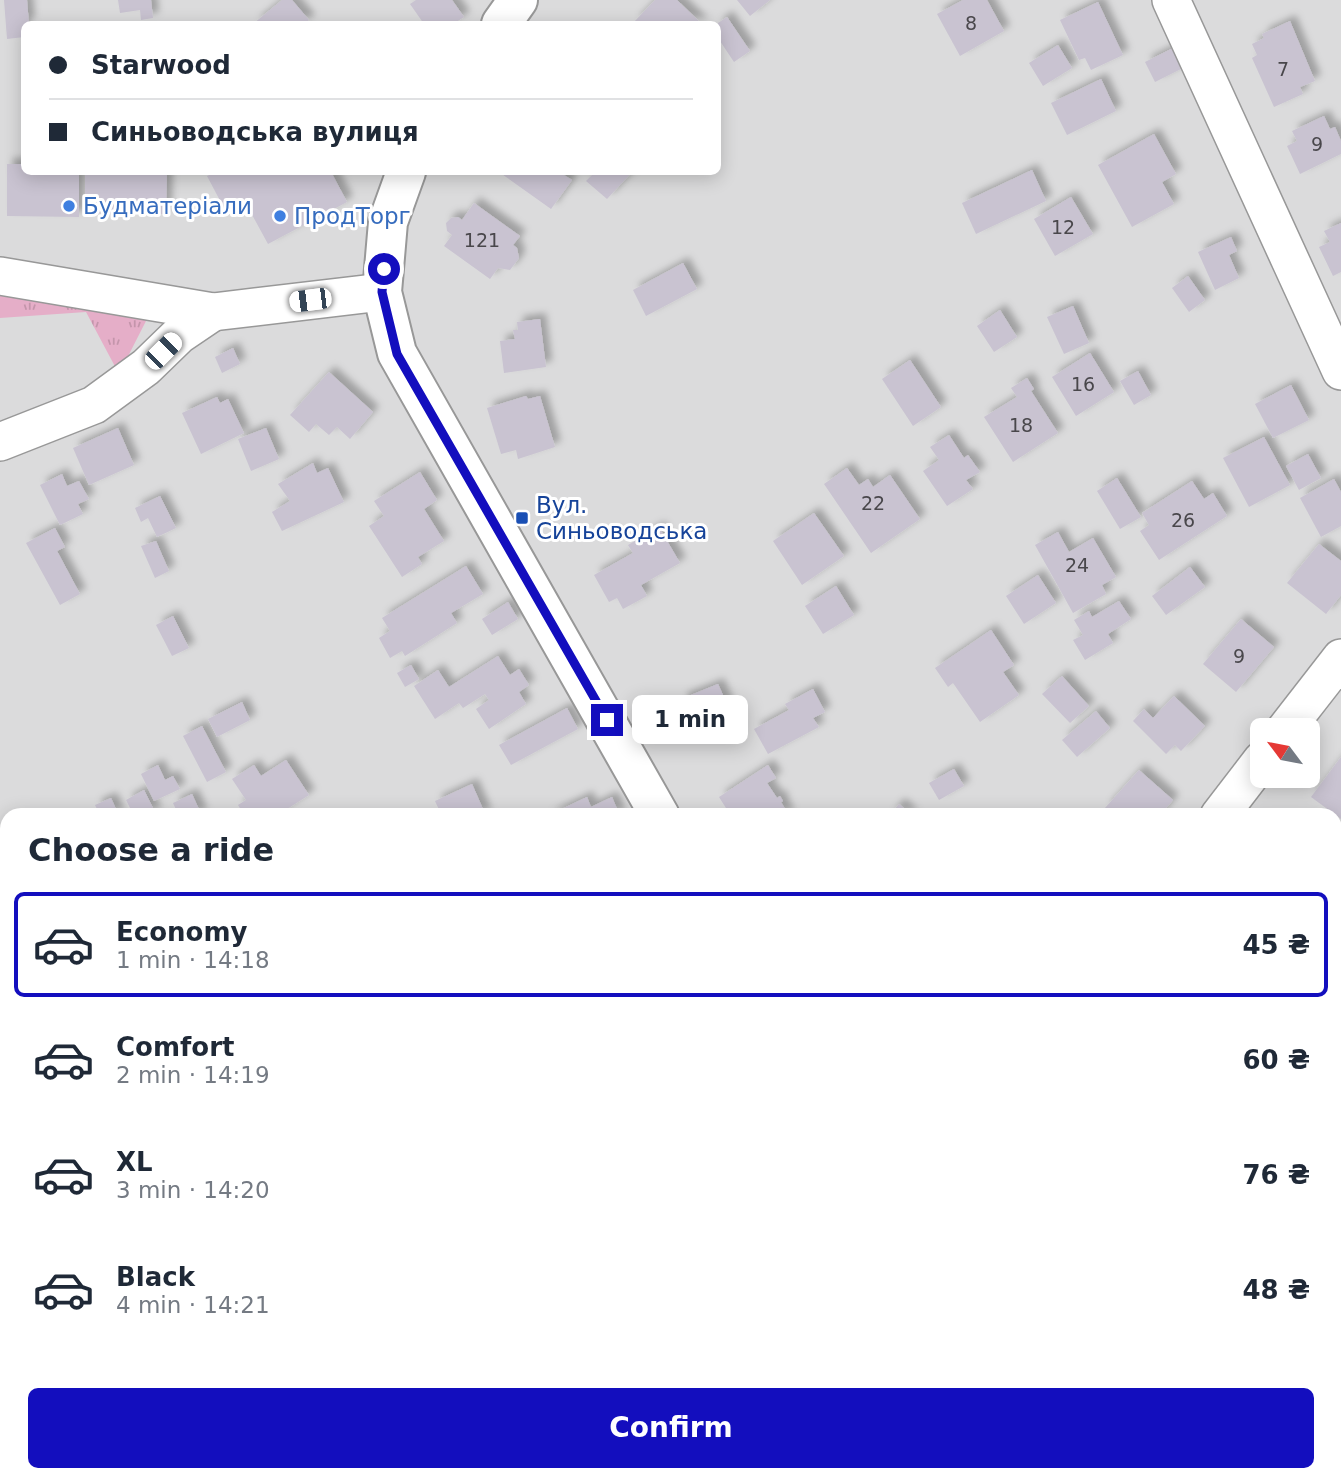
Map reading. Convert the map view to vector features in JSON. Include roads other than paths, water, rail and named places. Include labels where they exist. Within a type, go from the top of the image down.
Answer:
[{"type":"street","points":[[503,21],[518,0]]},
{"type":"street","points":[[1171,0],[1341,371]]},
{"type":"street","points":[[405,175],[388,222],[382,292],[397,354],[655,808]]},
{"type":"street","points":[[0,276],[213,312],[382,292]]},
{"type":"street","points":[[0,442],[94,404],[146,367],[178,335],[213,312]]},
{"type":"street","points":[[1294,718],[1341,658]]},
{"type":"street","points":[[1225,808],[1250,776]]},
{"type":"place","name":"Будматеріали","points":[[69,206]]},
{"type":"place","name":"ПродТорг","points":[[280,216]]},
{"type":"place","name":"Вул. Синьоводська","points":[[522,518]]}]
